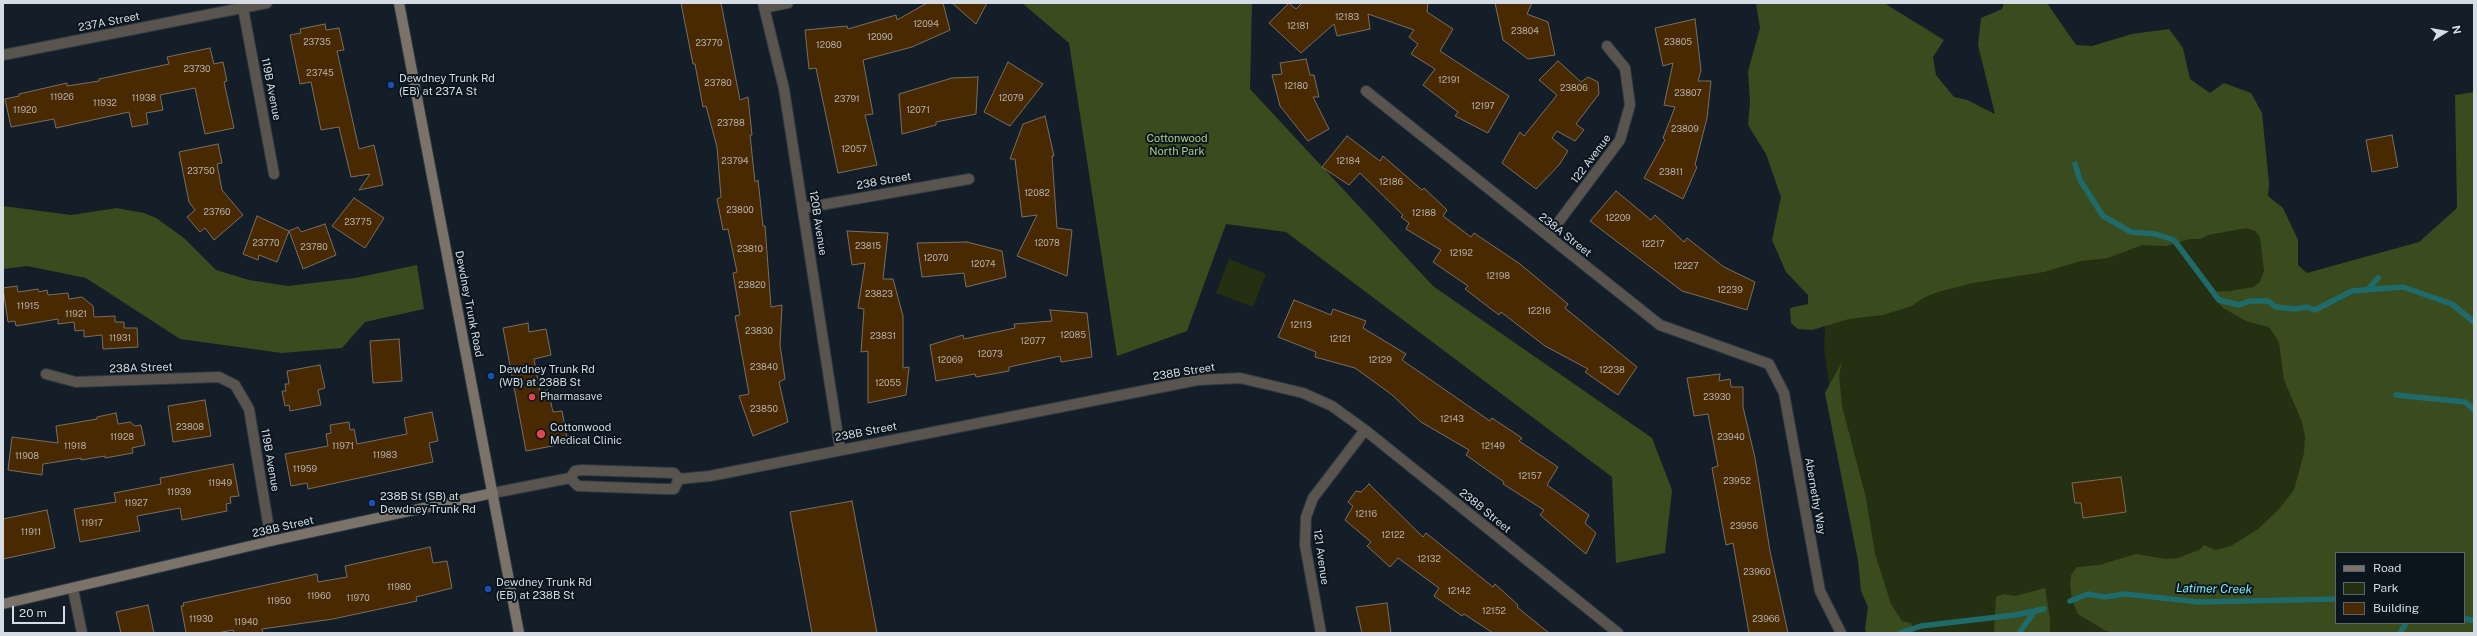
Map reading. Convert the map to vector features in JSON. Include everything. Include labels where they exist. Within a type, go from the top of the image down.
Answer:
[{"type":"main road","name":"Dewdney Trunk Road","points":[[399,3],[519,633]]},
{"type":"main road","name":"238B Street","points":[[3,604],[73,589],[271,541],[493,493]]},
{"type":"street","name":"237A Street","points":[[3,55],[267,3]]},
{"type":"street","points":[[764,5],[788,3]]},
{"type":"street","name":"120B Avenue","points":[[764,5],[784,89],[804,208],[840,448]]},
{"type":"street","name":"119B Avenue","points":[[243,8],[274,174]]},
{"type":"street","name":"122 Avenue","points":[[1548,236],[1620,140],[1630,105],[1624,68],[1607,46]]},
{"type":"street","name":"238A Street","points":[[1366,91],[1660,325],[1769,364]]},
{"type":"street","name":"238 Street","points":[[804,208],[969,178]]},
{"type":"street","name":"Abernethy Way","points":[[1769,364],[1784,393],[1820,591],[1841,633]]},
{"type":"street","name":"238A Street","points":[[46,374],[76,382],[219,377],[235,385]]},
{"type":"street","name":"238B Street","points":[[493,493],[570,478],[576,471],[599,470],[674,473],[679,479],[710,476],[840,448],[1214,378],[1240,378],[1303,393],[1332,406],[1365,430],[1618,633]]},
{"type":"street","name":"119B Avenue","points":[[235,385],[249,410],[271,541]]},
{"type":"street","name":"121 Avenue","points":[[1322,633],[1305,545],[1306,517],[1314,498],[1365,430]]},
{"type":"street","points":[[570,478],[578,486],[662,489],[674,489],[679,479]]},
{"type":"street","points":[[73,589],[82,633]]},
{"type":"green space","name":"Cottonwood North Park","points":[[1022,3],[1252,3],[1250,89],[1433,286],[1652,438],[1672,490],[1665,553],[1616,563],[1612,477],[1286,232],[1226,224],[1187,331],[1117,356],[1069,43]]},
{"type":"green space","points":[[1756,3],[1884,3],[1944,40],[1933,57],[1936,75],[1954,97],[1967,100],[1995,114],[1978,45],[1981,18],[2002,9],[2004,3],[2047,3],[2076,45],[2092,46],[2132,34],[2169,29],[2183,48],[2190,79],[2210,93],[2224,83],[2251,93],[2262,113],[2269,183],[2268,196],[2283,208],[2298,240],[2298,265],[2307,273],[2419,242],[2457,208],[2455,95],[2474,92],[2474,633],[2115,633],[2106,631],[2078,614],[2072,600],[2070,585],[2071,575],[2077,567],[2099,565],[2136,554],[2165,559],[2178,558],[2201,549],[2204,545],[2215,550],[2231,546],[2258,529],[2279,509],[2294,490],[2304,453],[2305,437],[2302,422],[2284,380],[2279,342],[2269,327],[2246,321],[2223,308],[2213,297],[2211,292],[2230,291],[2253,287],[2260,282],[2264,271],[2260,237],[2255,231],[2247,228],[2208,235],[2200,239],[2190,239],[2167,246],[2142,245],[2108,258],[2081,261],[2044,272],[1973,283],[1938,292],[1923,298],[1912,306],[1883,315],[1849,319],[1812,330],[1798,329],[1791,323],[1790,308],[1808,304],[1808,295],[1786,272],[1772,240],[1781,197],[1766,154],[1748,125],[1750,102],[1748,71],[1760,28]]},
{"type":"green space","points":[[3,206],[71,215],[117,208],[144,213],[156,218],[184,238],[216,270],[249,280],[288,286],[355,278],[417,265],[424,309],[365,322],[342,348],[282,353],[180,339],[86,278],[27,266],[3,269]]},
{"type":"green space","points":[[2277,206],[2323,469],[2254,633],[1880,633],[1835,425],[1824,348],[1826,302]]},
{"type":"green space","points":[[1229,259],[1266,274],[1253,307],[1216,293]]},
{"type":"green space","points":[[1842,362],[1839,375],[1842,406],[1866,498],[1875,554],[1891,604],[1902,621],[1911,623],[1915,633],[1866,633],[1865,629],[1868,607],[1861,591],[1858,561],[1825,393]]},
{"type":"green space","points":[[2045,588],[2050,618],[2050,632],[1994,633],[1996,597],[2004,594],[2015,596]]},
{"type":"building","points":[[681,3],[721,3],[740,100],[748,97],[755,182],[758,180],[763,226],[765,226],[771,307],[782,305],[780,345],[785,379],[779,382],[788,422],[753,436],[739,396],[749,394],[735,316],[740,315],[733,273],[737,272],[728,229],[723,230],[717,199],[721,197],[717,147],[706,106],[703,107]]},
{"type":"building","points":[[927,3],[943,3],[950,30],[912,47],[863,60],[873,114],[865,115],[877,165],[838,173],[816,68],[809,69],[805,30],[847,26],[848,29],[896,15],[897,20]]},
{"type":"building","points":[[952,3],[987,3],[976,24]]},
{"type":"building","points":[[1289,3],[1296,9],[1302,3],[1428,3],[1427,12],[1453,29],[1440,51],[1509,96],[1488,133],[1455,116],[1458,112],[1423,85],[1435,69],[1411,54],[1418,44],[1409,37],[1414,30],[1368,14],[1370,29],[1337,36],[1334,24],[1301,53],[1269,23]]},
{"type":"building","points":[[1495,3],[1532,3],[1527,14],[1548,22],[1555,55],[1528,59],[1503,40]]},
{"type":"building","points":[[1695,19],[1701,70],[1698,81],[1711,81],[1707,118],[1695,165],[1697,167],[1683,199],[1644,178],[1665,140],[1663,138],[1675,107],[1664,105],[1673,63],[1663,66],[1655,28]]},
{"type":"building","points":[[325,24],[326,30],[339,28],[344,50],[337,51],[359,149],[374,145],[383,185],[359,190],[370,174],[351,177],[339,127],[321,130],[311,82],[300,84],[290,35],[301,33],[300,29]]},
{"type":"building","points":[[210,48],[214,64],[223,62],[227,81],[224,82],[234,128],[205,134],[195,88],[160,95],[163,110],[146,113],[148,124],[132,127],[129,112],[56,128],[54,119],[11,127],[5,99],[19,96],[19,94],[67,83],[67,86],[99,81],[99,79],[169,64],[167,57]]},
{"type":"building","points":[[1306,59],[1310,75],[1314,75],[1319,97],[1313,97],[1329,129],[1308,141],[1280,106],[1272,75],[1282,74],[1280,63]]},
{"type":"building","points":[[1558,61],[1581,82],[1588,77],[1598,82],[1599,94],[1576,124],[1584,130],[1575,141],[1557,131],[1552,138],[1568,151],[1559,165],[1536,189],[1502,163],[1520,132],[1524,136],[1557,95],[1539,80]]},
{"type":"building","points":[[1008,62],[1043,84],[1010,126],[984,112]]},
{"type":"building","points":[[978,77],[976,114],[936,122],[936,125],[902,134],[899,94],[952,78]]},
{"type":"building","points":[[1045,116],[1054,156],[1052,156],[1057,228],[1072,230],[1067,276],[1017,256],[1037,215],[1022,217],[1015,159],[1010,159],[1023,124]]},
{"type":"building","points":[[2392,135],[2398,167],[2372,172],[2366,140]]},
{"type":"building","points":[[1347,136],[1380,161],[1383,156],[1422,190],[1424,188],[1447,210],[1443,216],[1471,237],[1474,233],[1520,264],[1568,304],[1565,308],[1637,367],[1618,395],[1585,372],[1588,369],[1545,346],[1501,312],[1499,315],[1465,289],[1468,286],[1433,262],[1441,250],[1406,229],[1409,223],[1401,217],[1403,215],[1360,173],[1349,185],[1322,167]]},
{"type":"building","points":[[218,144],[222,163],[217,164],[222,190],[243,215],[214,240],[205,228],[200,232],[187,217],[195,210],[189,202],[179,152]]},
{"type":"building","points":[[1616,191],[1651,220],[1655,215],[1684,242],[1687,238],[1724,267],[1755,282],[1747,310],[1682,291],[1590,221]]},
{"type":"building","points":[[354,198],[384,218],[365,248],[332,226]]},
{"type":"building","points":[[257,216],[289,231],[277,262],[259,255],[258,260],[243,254]]},
{"type":"building","points":[[325,224],[336,255],[303,269],[289,231],[298,227],[301,232]]},
{"type":"building","points":[[847,231],[888,233],[883,279],[893,279],[903,316],[903,368],[909,367],[906,395],[868,403],[868,351],[861,352],[864,309],[858,308],[865,263],[852,265]]},
{"type":"building","points":[[967,242],[1002,251],[1006,277],[966,287],[964,273],[922,277],[917,243]]},
{"type":"building","points":[[17,286],[18,292],[38,289],[39,292],[47,290],[48,295],[68,293],[69,299],[82,297],[93,306],[94,317],[115,316],[115,322],[124,322],[124,328],[137,328],[138,347],[103,349],[102,335],[84,337],[84,330],[75,331],[74,322],[58,324],[58,319],[16,326],[15,321],[8,322],[3,288]]},
{"type":"building","points":[[1294,300],[1331,315],[1333,309],[1366,321],[1363,328],[1406,354],[1402,360],[1490,421],[1492,418],[1522,438],[1519,441],[1558,467],[1547,485],[1589,515],[1585,523],[1596,533],[1586,554],[1540,515],[1544,510],[1503,484],[1504,482],[1466,455],[1469,450],[1421,422],[1391,394],[1355,368],[1315,357],[1316,352],[1278,337]]},
{"type":"building","points":[[1050,310],[1087,313],[1092,357],[1061,362],[1060,356],[1009,367],[1009,371],[976,377],[975,374],[936,381],[930,345],[963,335],[964,339],[1015,328],[1014,324],[1052,321]]},
{"type":"building","points":[[528,323],[529,332],[546,329],[551,355],[534,359],[540,391],[548,390],[553,412],[562,411],[568,443],[526,451],[503,328]]},
{"type":"building","points":[[399,339],[402,381],[373,383],[370,341]]},
{"type":"building","points":[[320,365],[325,388],[318,390],[321,405],[290,411],[289,405],[285,406],[282,391],[286,391],[285,384],[289,384],[287,371]]},
{"type":"building","points":[[1720,374],[1719,381],[1730,379],[1731,387],[1743,387],[1743,407],[1755,458],[1770,551],[1788,633],[1749,633],[1733,543],[1726,545],[1712,468],[1718,466],[1708,414],[1694,416],[1687,378]]},
{"type":"building","points":[[205,400],[211,436],[173,442],[168,406]]},
{"type":"building","points":[[432,412],[438,441],[429,443],[433,462],[308,489],[307,483],[291,486],[285,454],[328,446],[326,434],[331,433],[330,425],[349,422],[350,430],[354,429],[357,444],[407,434],[404,418]]},
{"type":"building","points":[[116,413],[118,424],[130,422],[135,426],[141,425],[145,445],[132,448],[133,453],[105,458],[105,456],[81,460],[81,458],[43,464],[42,475],[8,470],[12,437],[58,443],[56,426],[97,419],[97,417]]},
{"type":"building","points":[[233,464],[239,496],[230,497],[231,503],[226,504],[227,511],[182,520],[180,508],[137,516],[140,531],[80,542],[74,509],[116,502],[114,493],[161,484],[160,478]]},
{"type":"building","points":[[2121,477],[2126,512],[2083,518],[2081,503],[2075,503],[2072,483]]},
{"type":"building","points":[[1369,484],[1423,537],[1426,533],[1493,587],[1495,584],[1518,605],[1517,607],[1549,633],[1493,633],[1464,614],[1462,616],[1434,596],[1439,588],[1398,558],[1390,567],[1367,546],[1371,542],[1345,520],[1353,506],[1348,502],[1356,491],[1361,492]]},
{"type":"building","points":[[852,501],[877,633],[812,633],[790,512]]},
{"type":"building","points":[[47,510],[55,548],[3,559],[3,519]]},
{"type":"building","points":[[430,547],[433,563],[447,561],[452,588],[416,597],[417,601],[333,619],[262,629],[263,633],[234,633],[233,630],[217,633],[186,633],[181,606],[184,606],[183,603],[317,574],[318,582],[347,577],[345,566]]},
{"type":"building","points":[[1387,603],[1391,633],[1362,633],[1356,607]]},
{"type":"building","points":[[148,605],[154,633],[121,633],[116,612]]},
{"type":"waterway","name":"Latimer Creek","points":[[2075,164],[2080,180],[2103,216],[2131,232],[2155,234],[2174,240],[2219,300],[2239,305],[2250,301],[2268,301],[2276,307],[2296,309],[2307,307],[2315,310],[2352,291],[2403,287],[2452,304],[2474,322]]},
{"type":"waterway","name":"Latimer Creek","points":[[2369,288],[2378,278]]},
{"type":"waterway","name":"Latimer Creek","points":[[2396,395],[2465,402],[2474,410]]},
{"type":"waterway","name":"Latimer Creek","points":[[2070,601],[2088,594],[2104,597],[2125,594],[2199,602],[2335,599]]},
{"type":"waterway","name":"Latimer Creek","points":[[1900,633],[1921,626],[2015,615],[2044,609]]},
{"type":"waterway","points":[[2019,633],[2035,611]]},
{"type":"waterway","name":"Latimer Creek","points":[[2465,618],[2474,621]]},
{"type":"waterway","name":"Latimer Creek","points":[[2400,633],[2405,624]]},
{"type":"place","name":"Dewdney Trunk Rd (EB) at 237A St","points":[[391,85]]},
{"type":"place","name":"Dewdney Trunk Rd (WB) at 238B St","points":[[491,376]]},
{"type":"place","name":"Pharmasave","points":[[532,397]]},
{"type":"place","name":"Cottonwood Medical Clinic","points":[[541,434]]},
{"type":"place","name":"238B St (SB) at Dewdney Trunk Rd","points":[[372,503]]},
{"type":"place","name":"Dewdney Trunk Rd (EB) at 238B St","points":[[488,589]]}]
